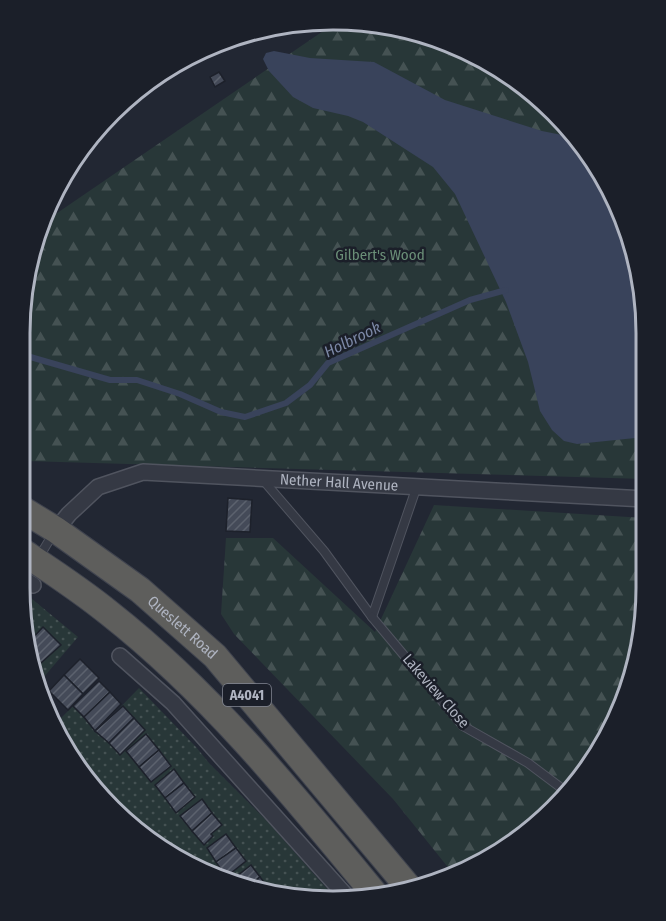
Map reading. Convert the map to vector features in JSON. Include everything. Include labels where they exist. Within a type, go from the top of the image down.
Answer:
[{"type":"highway","name":"Queslett Road","points":[[30,514],[140,590],[215,656],[404,882]]},
{"type":"highway","name":"A4041","points":[[30,570],[109,613],[178,673],[232,727],[370,888]]},
{"type":"street","name":"Nether Hall Avenue","points":[[56,530],[69,514],[98,487],[143,472],[636,498]]},
{"type":"street","points":[[120,656],[173,703],[341,891]]},
{"type":"lane","name":"Lakeview Close","points":[[261,478],[324,551],[372,617],[463,726],[528,763],[561,788]]},
{"type":"lane","points":[[372,617],[417,486]]},
{"type":"lane","points":[[30,564],[56,530]]},
{"type":"green space","name":"Gilbert's Wood","points":[[324,30],[373,33],[411,40],[467,61],[501,81],[533,105],[561,133],[585,165],[613,217],[626,255],[635,313],[636,479],[30,461],[31,313],[40,255],[54,215]]},
{"type":"green space","points":[[434,505],[636,517],[636,588],[633,628],[626,666],[605,722],[585,756],[561,788],[533,816],[501,840],[449,868],[393,799],[234,634],[221,614],[226,538],[273,538],[375,632]]},
{"type":"green space","points":[[30,598],[78,637],[44,677],[36,647]]},
{"type":"green space","points":[[139,688],[268,822],[329,891],[293,888],[255,881],[199,860],[165,840],[133,816],[105,788],[81,756],[60,719],[73,706],[95,733]]},
{"type":"water","points":[[274,51],[310,58],[374,62],[445,100],[542,131],[563,135],[585,165],[605,199],[626,255],[635,313],[636,438],[577,444],[564,441],[552,430],[540,411],[528,362],[506,302],[455,194],[433,167],[363,122],[313,108],[293,97],[269,71],[263,59],[266,53]]},
{"type":"building","points":[[219,72],[225,81],[215,87],[210,77]]},
{"type":"building","points":[[228,498],[252,500],[250,532],[226,531]]},
{"type":"building","points":[[43,627],[61,645],[41,663],[34,636]]},
{"type":"building","points":[[80,659],[99,678],[83,694],[64,675]]},
{"type":"building","points":[[64,675],[83,694],[68,710],[49,691]]},
{"type":"building","points":[[99,681],[110,692],[84,717],[73,706]]},
{"type":"building","points":[[110,692],[121,704],[95,731],[84,717]]},
{"type":"building","points":[[123,706],[134,718],[109,743],[95,731]]},
{"type":"building","points":[[134,718],[145,730],[120,755],[109,743]]},
{"type":"building","points":[[146,734],[159,750],[139,767],[126,751]]},
{"type":"building","points":[[159,750],[171,766],[151,782],[139,767]]},
{"type":"building","points":[[174,769],[184,783],[165,798],[155,785]]},
{"type":"building","points":[[184,783],[195,797],[176,813],[165,798]]},
{"type":"building","points":[[202,799],[212,813],[192,831],[180,816]]},
{"type":"building","points":[[212,813],[222,825],[211,834],[213,836],[204,845],[192,831]]},
{"type":"building","points":[[226,834],[236,848],[216,862],[207,848]]},
{"type":"building","points":[[236,848],[246,861],[231,873],[221,869],[216,862]]},
{"type":"building","points":[[251,865],[260,877],[255,881],[238,876]]},
{"type":"building","points":[[260,877],[265,883],[255,881]]},
{"type":"waterway","name":"Holbrook","points":[[30,357],[110,380],[137,380],[180,394],[221,412],[245,417],[286,403],[310,385],[328,363],[470,300],[506,290]]}]
